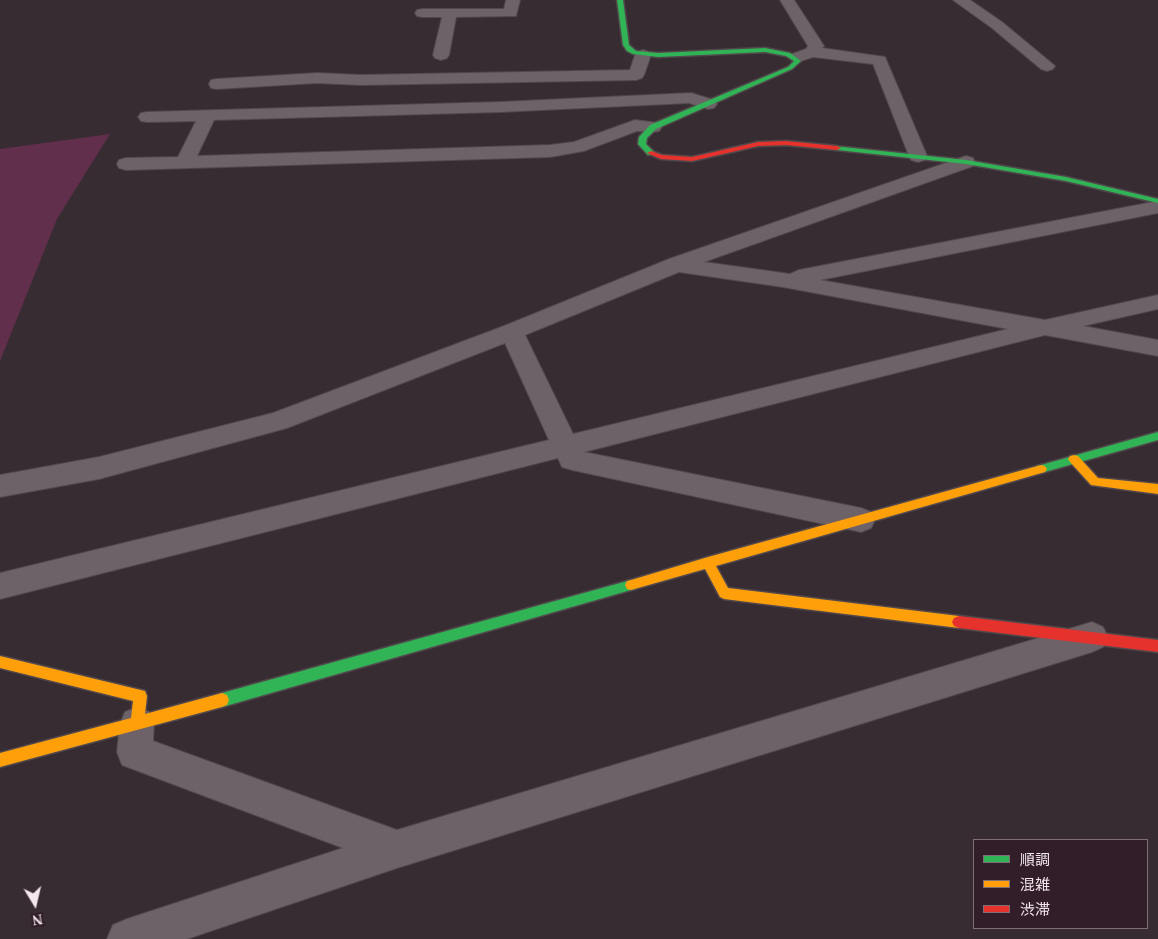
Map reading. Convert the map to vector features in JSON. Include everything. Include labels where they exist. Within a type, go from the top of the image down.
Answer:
[{"type":"street","points":[[422,13],[511,13],[513,0]]},
{"type":"street","points":[[620,0],[626,45],[629,50],[643,55],[765,50],[781,51],[796,57],[812,52],[879,60],[918,156]]},
{"type":"street","points":[[787,0],[816,46],[812,52]]},
{"type":"street","points":[[960,0],[997,25],[1048,66]]},
{"type":"street","points":[[441,55],[450,13]]},
{"type":"street","points":[[217,84],[317,78],[361,80],[636,75],[643,55]]},
{"type":"street","points":[[796,57],[798,61],[790,68],[653,127],[642,137],[642,144],[648,151],[676,159],[706,157],[758,144],[786,143],[918,156],[966,162],[1066,180],[1158,200]]},
{"type":"street","points":[[147,117],[500,107],[691,98],[708,104]]},
{"type":"street","points":[[184,163],[206,116]]},
{"type":"street","points":[[126,164],[550,151],[578,148],[635,125],[653,127]]},
{"type":"street","points":[[0,486],[99,468],[278,421],[512,332],[677,264],[966,162]]},
{"type":"street","points":[[782,280],[1158,207]]},
{"type":"street","points":[[677,264],[782,280],[1158,348]]},
{"type":"street","points":[[0,586],[1047,327],[1158,302]]},
{"type":"street","points":[[512,332],[572,460],[861,520]]},
{"type":"street","points":[[0,760],[137,724],[1158,436]]},
{"type":"street","points":[[1074,459],[1095,482],[1158,489]]},
{"type":"street","points":[[708,562],[724,593],[1158,646]]},
{"type":"street","points":[[127,939],[397,849],[1092,637]]},
{"type":"street","points":[[0,662],[140,696],[135,752],[397,849]]},
{"type":"shaded area","points":[[110,134],[57,219],[0,361],[0,149]]},
{"type":"traffic: fast","points":[[620,0],[626,45],[629,50],[635,53],[658,55],[765,50],[788,54],[798,61],[790,68],[653,127],[643,137],[642,144],[651,153]]},
{"type":"traffic: fast","points":[[837,148],[966,162],[1066,179],[1158,201]]},
{"type":"traffic: fast","points":[[1041,469],[1158,436]]},
{"type":"traffic: fast","points":[[222,700],[631,585]]},
{"type":"traffic: slow","points":[[1074,459],[1095,482],[1158,489]]},
{"type":"traffic: slow","points":[[631,585],[1041,469]]},
{"type":"traffic: slow","points":[[708,562],[724,593],[959,622]]},
{"type":"traffic: slow","points":[[0,662],[140,696],[137,724]]},
{"type":"traffic: slow","points":[[0,760],[222,700]]},
{"type":"traffic: jam","points":[[651,153],[661,157],[692,159],[758,144],[786,143],[837,148]]},
{"type":"traffic: jam","points":[[959,622],[1158,646]]}]
